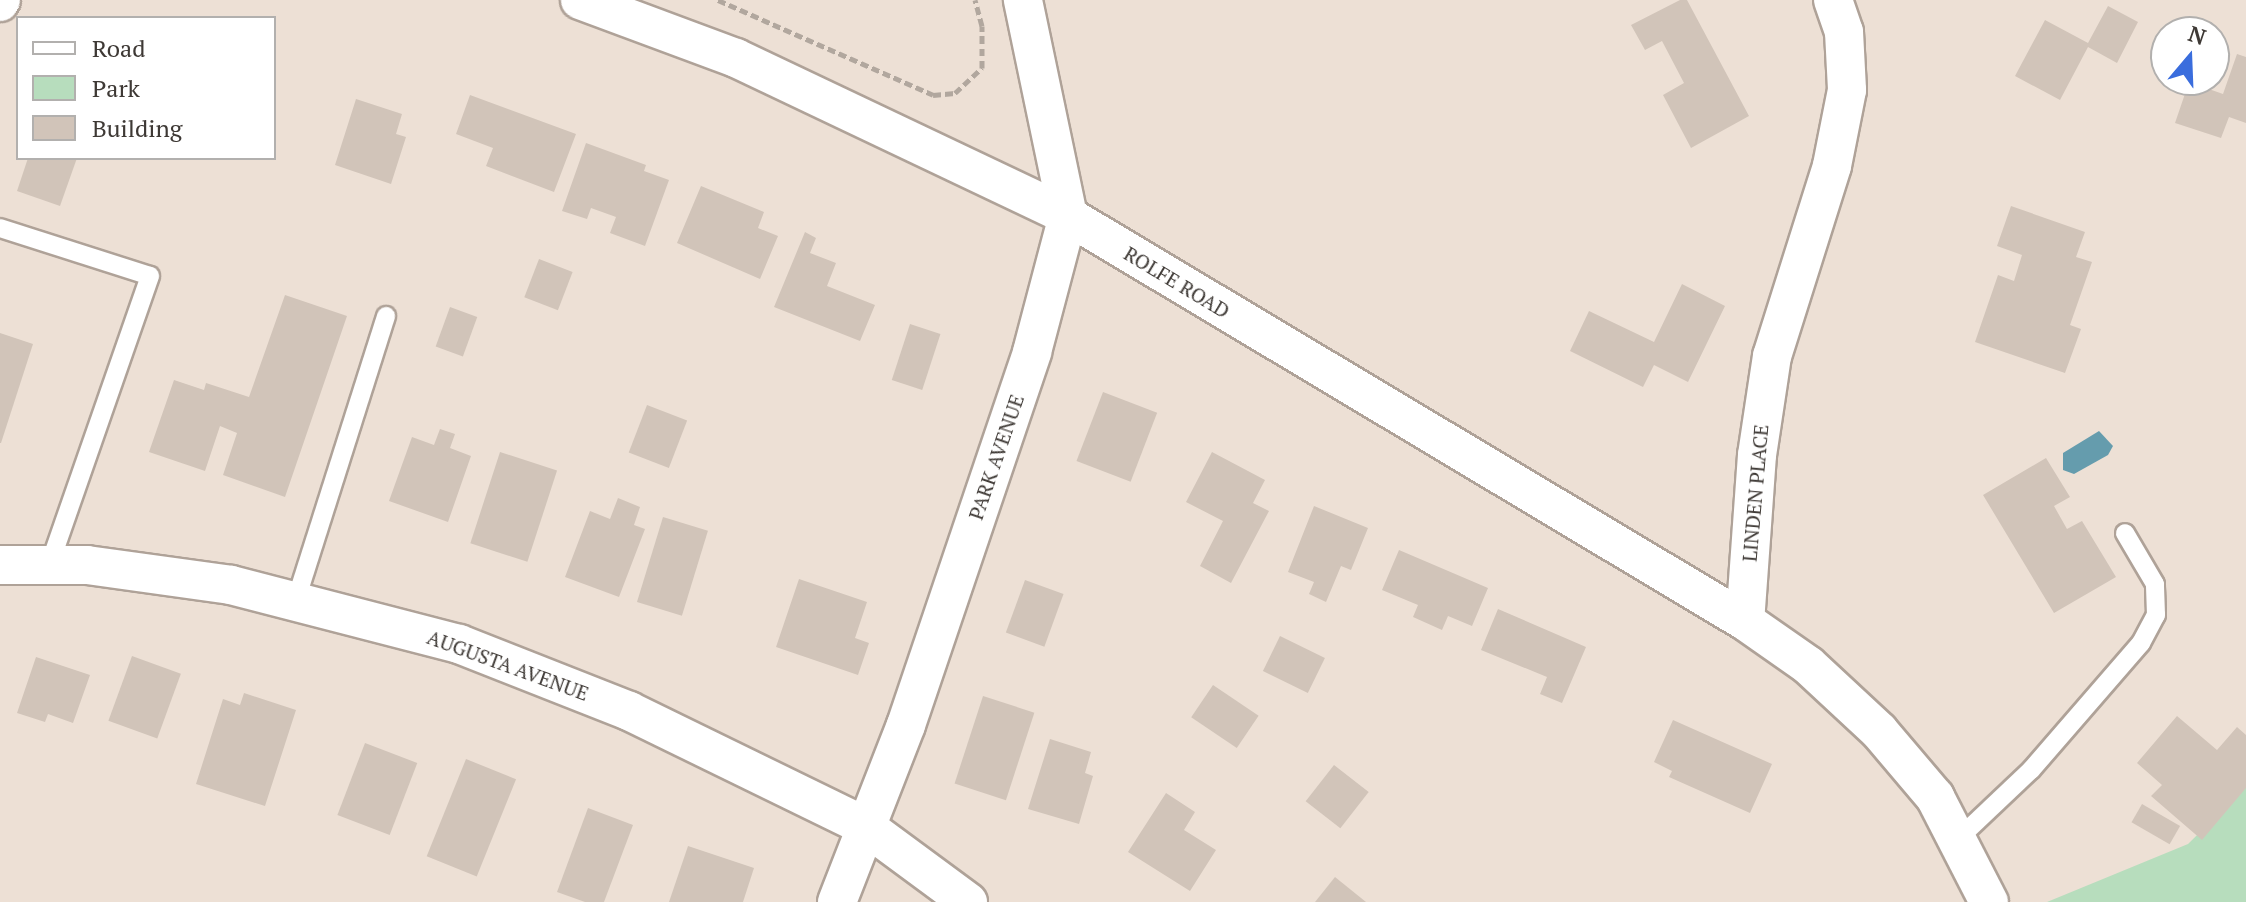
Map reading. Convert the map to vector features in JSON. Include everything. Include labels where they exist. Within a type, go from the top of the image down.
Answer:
[{"type":"street","name":"ROLFE ROAD","points":[[580,0],[736,58],[1068,216],[1745,621]]},
{"type":"street","name":"PARK AVENUE","points":[[837,902],[906,725],[1032,352],[1068,216],[1023,0]]},
{"type":"street","name":"LINDEN PLACE","points":[[1745,621],[1757,455],[1772,356],[1832,166],[1847,90],[1844,32],[1833,0]]},
{"type":"street","name":"AUGUSTA AVENUE","points":[[0,565],[50,563],[231,585],[459,644],[561,683],[865,826],[968,902]]},
{"type":"street","points":[[1745,621],[1808,665],[1879,731],[1935,797],[1959,838],[1989,902]]},
{"type":"lane","points":[[0,228],[150,276],[50,563]]},
{"type":"lane","points":[[296,600],[386,316]]},
{"type":"lane","points":[[1959,838],[2031,770],[2141,643],[2156,615],[2155,584],[2125,533]]},
{"type":"path","points":[[718,0],[933,95],[955,93],[982,68],[982,26],[975,0]]},
{"type":"green space","points":[[2246,787],[2246,902],[2047,902],[2188,844]]},
{"type":"water","points":[[2099,431],[2113,446],[2108,455],[2074,474],[2063,470],[2063,453]]},
{"type":"building","points":[[1680,0],[1687,0],[1749,116],[1691,148],[1663,95],[1684,83],[1662,41],[1645,50],[1631,25]]},
{"type":"building","points":[[2108,6],[2138,22],[2117,63],[2088,47],[2060,100],[2015,76],[2045,20],[2088,43]]},
{"type":"building","points":[[2237,54],[2246,57],[2246,123],[2229,117],[2221,138],[2175,123],[2184,96],[2230,96],[2230,74]]},
{"type":"building","points":[[470,95],[576,134],[554,192],[486,166],[493,148],[456,134]]},
{"type":"building","points":[[356,99],[402,114],[396,134],[406,137],[391,184],[335,165]]},
{"type":"building","points":[[586,143],[646,165],[644,171],[669,180],[645,246],[610,233],[616,217],[591,208],[587,219],[562,211]]},
{"type":"building","points":[[27,160],[76,160],[60,206],[17,191]]},
{"type":"building","points":[[701,186],[764,212],[758,228],[778,236],[760,279],[677,243]]},
{"type":"building","points":[[2011,206],[2085,232],[2076,257],[2092,262],[2070,325],[2081,329],[2065,373],[1975,342],[1998,275],[2014,281],[2022,255],[1997,246]]},
{"type":"building","points":[[805,232],[816,238],[810,253],[836,263],[827,286],[875,305],[860,341],[774,307]]},
{"type":"building","points":[[539,259],[573,272],[558,310],[524,297]]},
{"type":"building","points":[[1682,284],[1725,306],[1688,382],[1654,365],[1643,387],[1570,351],[1589,311],[1654,342]]},
{"type":"building","points":[[285,295],[347,316],[285,497],[223,475],[237,433],[220,426],[205,471],[149,452],[174,380],[204,390],[206,383],[249,397]]},
{"type":"building","points":[[450,307],[477,317],[463,356],[436,346]]},
{"type":"building","points":[[910,324],[940,334],[922,390],[892,380]]},
{"type":"building","points":[[0,333],[33,344],[1,443],[0,443]]},
{"type":"building","points":[[1103,392],[1157,413],[1131,482],[1076,461]]},
{"type":"building","points":[[647,405],[687,420],[669,468],[629,453]]},
{"type":"building","points":[[440,429],[455,434],[450,448],[471,456],[448,522],[389,501],[412,437],[434,445]]},
{"type":"building","points":[[500,452],[557,471],[527,562],[470,543]]},
{"type":"building","points":[[1212,452],[1265,480],[1253,503],[1269,511],[1231,583],[1200,566],[1223,521],[1186,502]]},
{"type":"building","points":[[2046,458],[2070,497],[2054,506],[2067,529],[2082,521],[2116,577],[2054,613],[1983,495]]},
{"type":"building","points":[[618,498],[640,507],[634,525],[645,529],[619,597],[565,577],[590,511],[610,519]]},
{"type":"building","points":[[1314,506],[1368,528],[1351,570],[1341,566],[1326,602],[1309,594],[1314,582],[1288,572]]},
{"type":"building","points":[[663,517],[708,531],[682,616],[637,602]]},
{"type":"building","points":[[1399,550],[1488,588],[1472,626],[1448,616],[1442,630],[1413,617],[1418,605],[1382,590]]},
{"type":"building","points":[[799,579],[867,602],[855,638],[869,643],[858,675],[776,647]]},
{"type":"building","points":[[1025,580],[1064,594],[1044,647],[1006,633]]},
{"type":"building","points":[[1498,609],[1586,647],[1562,703],[1540,694],[1547,677],[1481,650]]},
{"type":"building","points":[[1280,636],[1325,658],[1308,693],[1263,671]]},
{"type":"building","points":[[132,656],[181,674],[157,739],[108,721]]},
{"type":"building","points":[[36,657],[90,675],[73,723],[48,714],[45,722],[17,713]]},
{"type":"building","points":[[1213,685],[1259,716],[1237,748],[1191,717]]},
{"type":"building","points":[[244,693],[296,710],[265,806],[196,784],[223,699],[240,705]]},
{"type":"building","points":[[983,696],[1034,713],[1006,800],[955,783]]},
{"type":"building","points":[[2177,716],[2217,750],[2237,727],[2246,735],[2246,788],[2202,840],[2151,796],[2162,785],[2137,763]]},
{"type":"building","points":[[1673,720],[1772,764],[1750,813],[1669,777],[1672,771],[1654,762]]},
{"type":"building","points":[[1050,739],[1091,752],[1085,773],[1093,776],[1079,824],[1028,809]]},
{"type":"building","points":[[365,743],[417,763],[390,835],[337,815]]},
{"type":"building","points":[[466,759],[516,779],[477,877],[427,856]]},
{"type":"building","points":[[1334,765],[1369,792],[1340,828],[1306,801]]},
{"type":"building","points":[[1166,793],[1195,812],[1184,830],[1216,850],[1190,891],[1128,852]]},
{"type":"building","points":[[2142,804],[2180,826],[2170,844],[2132,822]]},
{"type":"building","points":[[588,808],[633,825],[604,902],[585,902],[557,892]]},
{"type":"building","points":[[688,846],[754,868],[743,902],[669,902]]},
{"type":"building","points":[[1335,877],[1366,902],[1315,902]]}]
